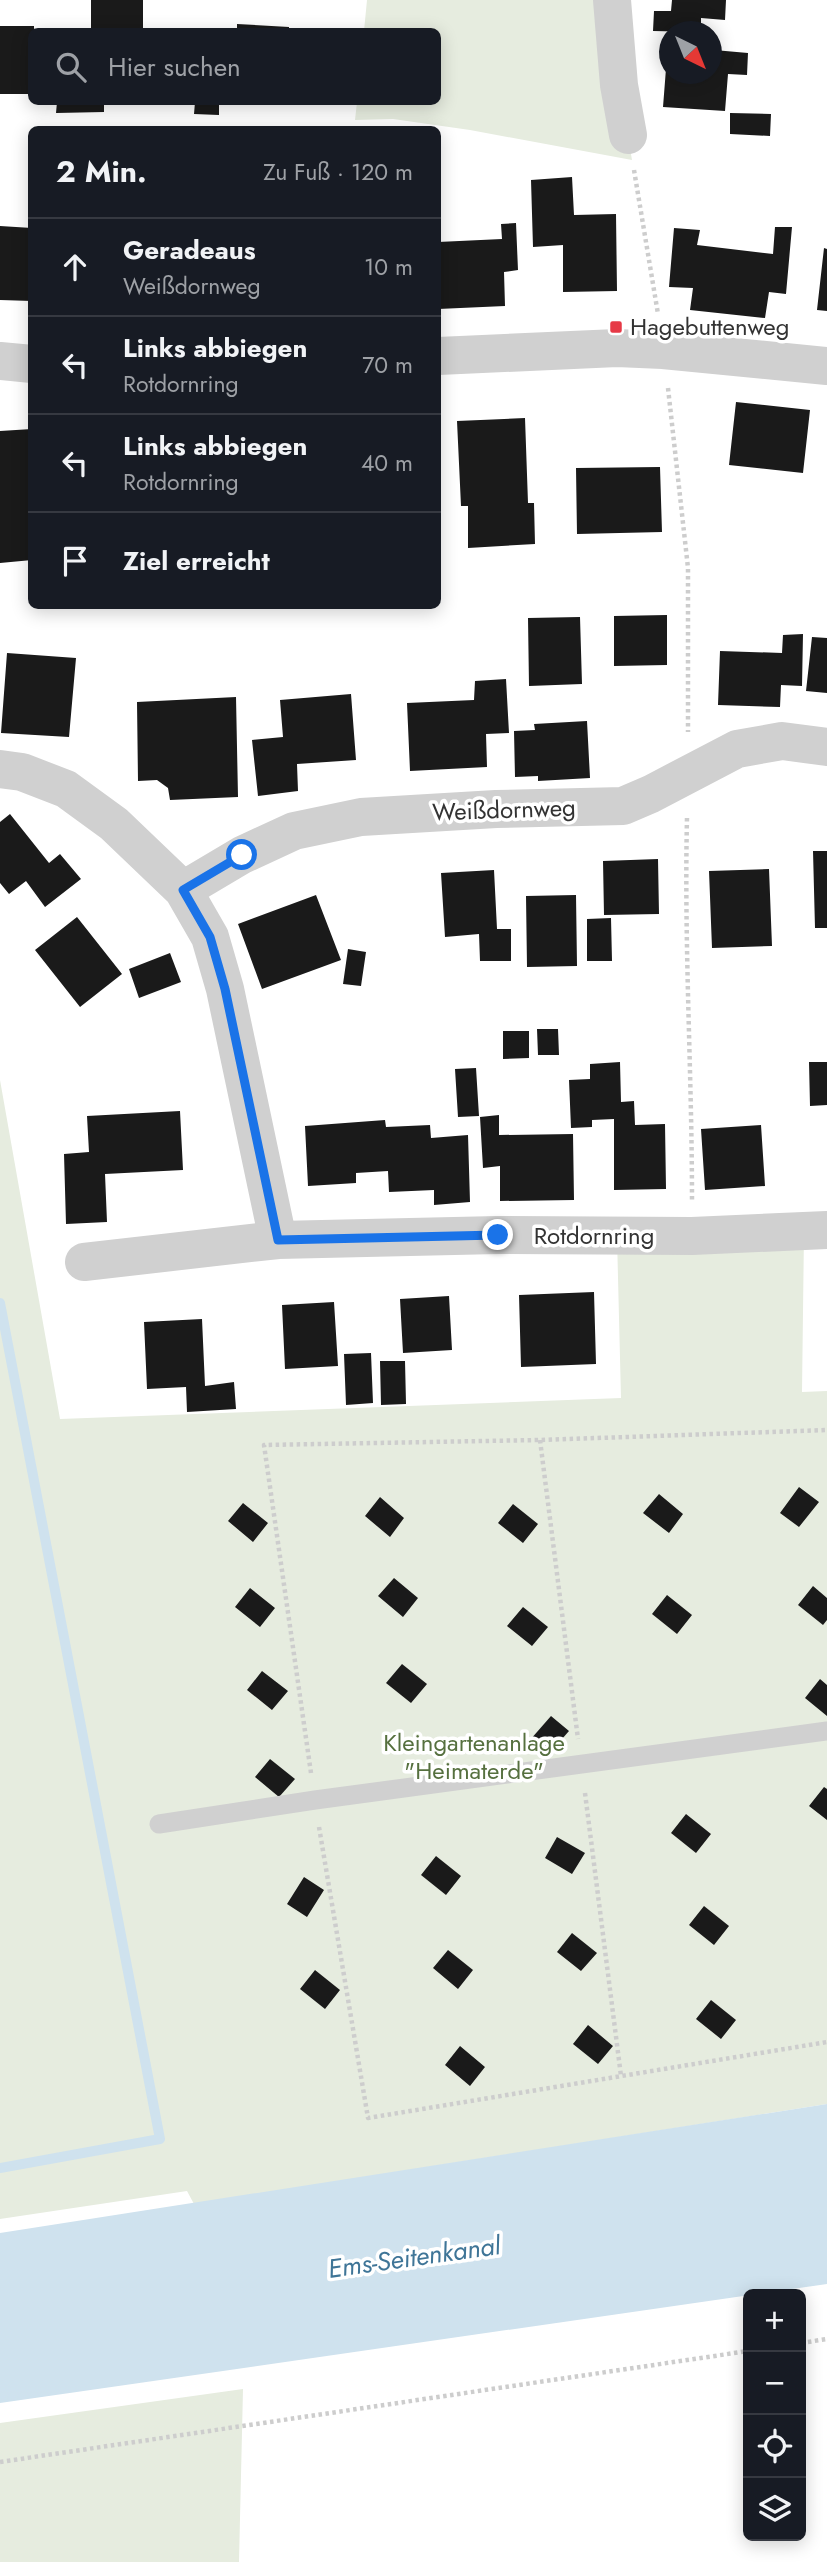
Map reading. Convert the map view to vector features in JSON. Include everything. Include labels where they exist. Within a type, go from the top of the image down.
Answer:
[{"type":"street","points":[[612,0],[619,85],[628,135]]},
{"type":"street","points":[[441,356],[617,348],[827,366]]},
{"type":"street","points":[[0,361],[28,364]]},
{"type":"street","name":"Weißdornweg","points":[[183,890],[242,855],[293,831],[361,817],[496,809],[623,806],[737,749],[782,741],[827,747]]},
{"type":"street","points":[[0,769],[22,772],[66,789],[114,824],[183,890],[210,937],[225,989],[278,1240]]},
{"type":"street","name":"Rotdornring","points":[[84,1262],[278,1240],[498,1235],[654,1237],[827,1230]]},
{"type":"lane","points":[[159,1824],[315,1800],[827,1731]]},
{"type":"path","points":[[628,135],[663,350]]},
{"type":"path","points":[[827,1430],[540,1440],[264,1445],[315,1800],[368,2118],[827,2042]]},
{"type":"path","points":[[806,2342],[827,2339]]},
{"type":"path","points":[[0,2462],[743,2352]]},
{"type":"green space","points":[[367,0],[612,0],[619,85],[632,160],[470,130],[393,119],[355,120],[357,105],[441,105],[441,28],[364,28]]},
{"type":"green space","name":"Kleingartenanlage \"Heimaterde\"","points":[[0,1080],[60,1419],[621,1398],[617,1237],[804,1232],[802,1392],[827,1391],[827,2104],[194,2204],[187,2191],[0,2219]]},
{"type":"green space","points":[[243,2389],[239,2562],[0,2562],[0,2423]]},
{"type":"water","name":"Ems-Seitenkanal","points":[[827,2104],[827,2284],[792,2289],[743,2289],[743,2296],[0,2403],[0,2233]]},
{"type":"building","points":[[91,0],[143,0],[143,28],[91,28]]},
{"type":"building","points":[[672,0],[726,0],[725,20],[701,18],[701,21],[659,21],[659,31],[653,31],[654,11],[671,11]]},
{"type":"building","points":[[237,24],[289,27],[289,28],[237,28]]},
{"type":"building","points":[[0,26],[34,26],[28,28],[28,94],[0,94]]},
{"type":"building","points":[[722,51],[748,53],[747,75],[728,74],[725,111],[663,107],[665,84],[722,84]]},
{"type":"building","points":[[57,105],[104,105],[104,112],[56,113]]},
{"type":"building","points":[[195,105],[219,105],[219,115],[194,114]]},
{"type":"building","points":[[730,113],[771,114],[770,136],[730,134]]},
{"type":"building","points":[[572,177],[574,215],[616,214],[617,291],[563,292],[563,245],[533,247],[531,180]]},
{"type":"building","points":[[516,223],[518,270],[504,272],[505,306],[441,309],[441,242],[502,239],[501,224]]},
{"type":"building","points":[[0,226],[28,228],[28,301],[0,300]]},
{"type":"building","points":[[775,227],[792,227],[786,294],[769,292],[765,318],[690,310],[693,288],[669,287],[674,228],[700,230],[697,245],[773,254]]},
{"type":"building","points":[[824,248],[827,249],[827,311],[817,310]]},
{"type":"building","points":[[736,402],[810,410],[803,473],[729,465]]},
{"type":"building","points":[[525,418],[528,503],[534,503],[535,544],[468,548],[468,506],[461,506],[457,421]]},
{"type":"building","points":[[28,429],[28,560],[0,563],[0,431]]},
{"type":"building","points":[[660,467],[662,532],[577,534],[576,468]]},
{"type":"building","points":[[667,615],[667,665],[614,666],[614,616]]},
{"type":"building","points":[[580,617],[582,684],[529,686],[528,618]]},
{"type":"building","points":[[803,634],[802,686],[781,685],[780,707],[718,705],[720,651],[782,653],[783,635]]},
{"type":"building","points":[[812,637],[827,638],[827,693],[806,691]]},
{"type":"building","points":[[7,653],[76,658],[69,737],[1,733]]},
{"type":"building","points":[[506,679],[509,733],[486,734],[487,767],[410,771],[407,703],[474,700],[475,681]]},
{"type":"building","points":[[351,694],[356,760],[297,764],[298,791],[258,796],[252,740],[283,737],[280,700]]},
{"type":"building","points":[[236,697],[238,797],[170,800],[168,788],[157,780],[138,781],[137,702]]},
{"type":"building","points":[[587,721],[590,778],[538,781],[538,776],[515,777],[514,731],[535,730],[534,724]]},
{"type":"building","points":[[10,814],[49,863],[60,854],[81,879],[45,907],[26,881],[9,894],[0,883],[0,822]]},
{"type":"building","points":[[813,851],[827,851],[827,928],[815,928]]},
{"type":"building","points":[[658,859],[659,914],[604,915],[603,861]]},
{"type":"building","points":[[769,869],[772,946],[712,948],[709,871]]},
{"type":"building","points":[[494,870],[497,929],[511,929],[511,961],[480,961],[479,934],[445,937],[441,873]]},
{"type":"building","points":[[316,895],[341,960],[262,989],[238,924]]},
{"type":"building","points":[[576,895],[577,966],[527,967],[526,896]]},
{"type":"building","points":[[77,917],[122,974],[80,1007],[35,950]]},
{"type":"building","points":[[611,918],[612,961],[587,961],[587,919]]},
{"type":"building","points":[[348,949],[366,952],[361,986],[343,984]]},
{"type":"building","points":[[170,953],[181,982],[139,998],[129,969]]},
{"type":"building","points":[[537,1029],[558,1029],[559,1055],[538,1055]]},
{"type":"building","points":[[503,1031],[529,1031],[529,1058],[503,1059]]},
{"type":"building","points":[[620,1062],[621,1102],[634,1101],[635,1125],[665,1124],[666,1189],[614,1190],[614,1119],[592,1120],[592,1127],[571,1128],[569,1080],[590,1079],[590,1064]]},
{"type":"building","points":[[809,1062],[827,1062],[827,1105],[810,1106]]},
{"type":"building","points":[[476,1068],[479,1116],[458,1117],[455,1069]]},
{"type":"building","points":[[180,1111],[183,1170],[105,1174],[107,1222],[66,1224],[64,1154],[89,1152],[87,1116]]},
{"type":"building","points":[[499,1115],[499,1135],[573,1134],[574,1200],[500,1201],[500,1166],[483,1168],[480,1117]]},
{"type":"building","points":[[385,1120],[386,1127],[430,1125],[431,1138],[468,1135],[470,1202],[434,1205],[434,1190],[389,1192],[388,1171],[356,1173],[356,1183],[308,1186],[305,1126]]},
{"type":"building","points":[[761,1125],[765,1186],[705,1190],[701,1129]]},
{"type":"building","points":[[594,1292],[596,1364],[521,1367],[519,1295]]},
{"type":"building","points":[[449,1296],[452,1350],[403,1353],[400,1299]]},
{"type":"building","points":[[334,1302],[338,1366],[285,1369],[282,1305]]},
{"type":"building","points":[[202,1319],[205,1386],[234,1382],[236,1409],[187,1412],[186,1387],[147,1389],[144,1322]]},
{"type":"building","points":[[371,1353],[373,1403],[346,1405],[344,1354]]},
{"type":"building","points":[[380,1361],[405,1361],[406,1404],[381,1405]]},
{"type":"building","points":[[799,1487],[819,1502],[799,1527],[780,1513]]},
{"type":"building","points":[[659,1494],[683,1514],[669,1533],[643,1513]]},
{"type":"building","points":[[380,1497],[404,1518],[390,1537],[365,1516]]},
{"type":"building","points":[[243,1503],[268,1523],[253,1542],[228,1521]]},
{"type":"building","points":[[513,1504],[538,1524],[523,1543],[498,1523]]},
{"type":"building","points":[[394,1578],[418,1598],[403,1617],[378,1596]]},
{"type":"building","points":[[813,1586],[827,1598],[827,1620],[823,1625],[798,1605]]},
{"type":"building","points":[[250,1588],[275,1608],[260,1627],[235,1607]]},
{"type":"building","points":[[667,1595],[692,1615],[677,1634],[652,1614]]},
{"type":"building","points":[[523,1607],[548,1627],[532,1646],[507,1626]]},
{"type":"building","points":[[402,1664],[427,1684],[411,1703],[386,1683]]},
{"type":"building","points":[[262,1671],[288,1691],[272,1710],[247,1690]]},
{"type":"building","points":[[820,1679],[827,1685],[827,1716],[805,1698]]},
{"type":"building","points":[[551,1716],[569,1731],[548,1755],[530,1740]]},
{"type":"building","points":[[270,1759],[295,1779],[279,1797],[255,1777]]},
{"type":"building","points":[[824,1787],[827,1789],[827,1820],[809,1806]]},
{"type":"building","points":[[686,1814],[711,1834],[696,1853],[671,1833]]},
{"type":"building","points":[[557,1837],[585,1853],[572,1874],[545,1858]]},
{"type":"building","points":[[436,1856],[461,1876],[446,1895],[421,1875]]},
{"type":"building","points":[[304,1877],[324,1890],[307,1917],[287,1904]]},
{"type":"building","points":[[704,1906],[729,1926],[714,1945],[689,1925]]},
{"type":"building","points":[[572,1933],[597,1953],[581,1971],[557,1952]]},
{"type":"building","points":[[448,1950],[473,1970],[458,1989],[433,1968]]},
{"type":"building","points":[[315,1970],[340,1990],[325,2009],[300,1989]]},
{"type":"building","points":[[711,2000],[736,2020],[721,2039],[696,2019]]},
{"type":"building","points":[[588,2025],[613,2046],[598,2064],[573,2044]]},
{"type":"building","points":[[460,2046],[485,2067],[470,2086],[445,2065]]},
{"type":"waterway","points":[[0,1303],[160,2139],[0,2168]]},
{"type":"place","name":"Hagebuttenweg","points":[[616,327]]},
{"type":"route","points":[[242,855],[183,890],[210,937],[225,989],[278,1240],[498,1235]]}]
